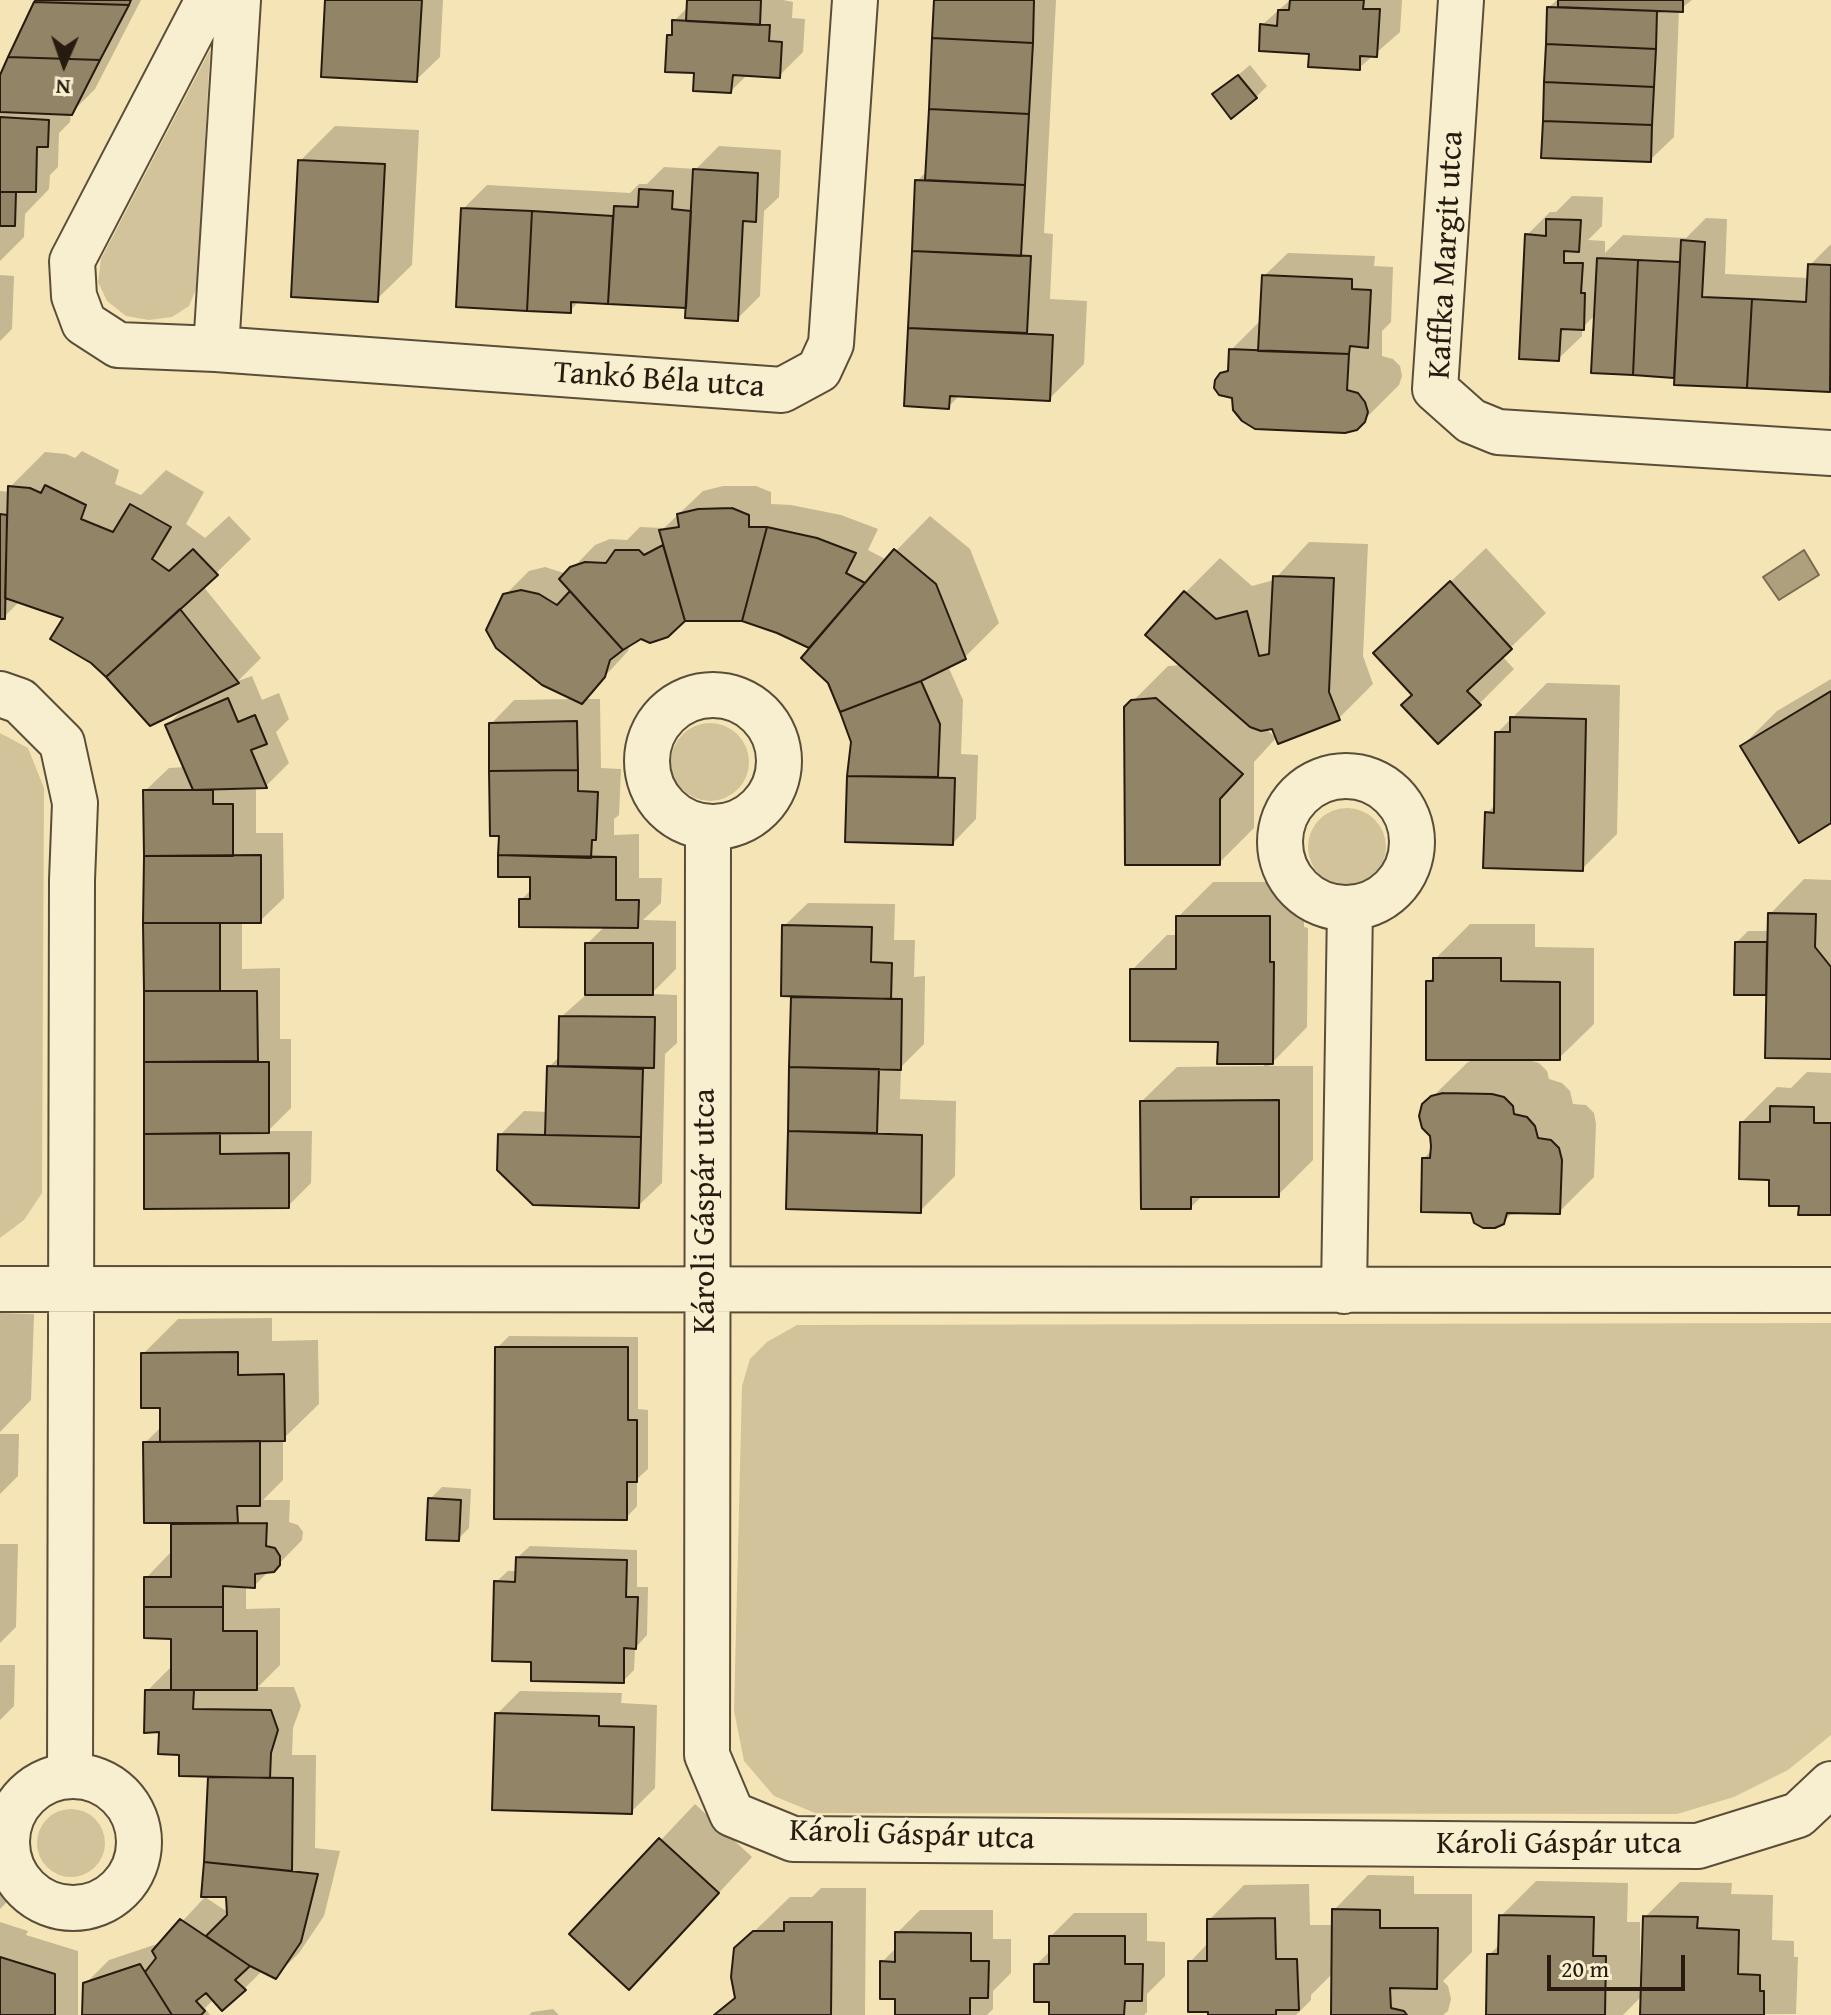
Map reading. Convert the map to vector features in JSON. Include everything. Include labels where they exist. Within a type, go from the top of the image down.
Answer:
[{"type":"street","name":"Tankó Béla utca","points":[[208,0],[72,261],[74,296],[84,323],[118,345],[216,349],[782,390],[819,370],[831,344],[855,0]]},
{"type":"street","points":[[216,349],[238,0]]},
{"type":"street","name":"Kaffka Margit utca","points":[[1461,0],[1435,389],[1471,421],[1498,432],[1831,453]]},
{"type":"street","points":[[0,694],[20,701],[62,743],[75,803],[72,880],[70,1776]]},
{"type":"street","name":"Károli Gáspár utca","points":[[708,827],[707,1755],[732,1814],[793,1839],[1698,1846],[1798,1815],[1831,1784]]},
{"type":"street","points":[[1344,1291],[1350,908]]},
{"type":"street","points":[[0,1289],[1831,1290]]},
{"type":"shaded area","points":[[210,50],[197,287],[189,306],[172,317],[149,320],[126,316],[107,301],[98,282],[101,259]]},
{"type":"shaded area","points":[[1804,550],[1819,575],[1779,600],[1763,577]]},
{"type":"shaded area","points":[[702,723],[718,723],[732,729],[743,740],[749,762],[743,784],[732,795],[718,801],[702,801],[688,795],[677,784],[671,770],[671,754],[677,740],[688,729]]},
{"type":"shaded area","points":[[0,733],[28,748],[44,788],[42,1193],[24,1220],[0,1238]]},
{"type":"shaded area","points":[[1339,808],[1355,808],[1369,814],[1380,825],[1386,847],[1380,869],[1369,880],[1355,886],[1339,886],[1325,880],[1314,869],[1308,855],[1308,839],[1314,825],[1325,814]]},
{"type":"shaded area","points":[[1831,1323],[1831,1735],[1788,1770],[1734,1797],[1677,1814],[815,1813],[774,1796],[744,1761],[734,1711],[742,1386],[750,1359],[767,1342],[797,1325]]},
{"type":"shaded area","points":[[71,1809],[95,1819],[105,1843],[95,1867],[71,1877],[47,1867],[37,1843],[47,1819]]},
{"type":"building","points":[[131,0],[129,5],[34,2]]},
{"type":"building","points":[[325,0],[422,0],[417,82],[321,77]]},
{"type":"building","points":[[687,0],[761,0],[760,25],[686,21]]},
{"type":"building","points":[[934,0],[1034,0],[1033,43],[932,38]]},
{"type":"building","points":[[1290,0],[1364,0],[1363,9],[1380,9],[1377,57],[1360,56],[1360,70],[1308,67],[1309,54],[1259,51],[1260,24],[1277,26],[1278,10],[1289,10]]},
{"type":"building","points":[[1558,0],[1683,0],[1683,12],[1558,7]]},
{"type":"building","points":[[34,2],[129,5],[100,60],[8,57]]},
{"type":"building","points":[[1547,7],[1657,11],[1656,49],[1546,44]]},
{"type":"building","points":[[672,20],[770,25],[769,41],[782,42],[780,78],[733,75],[731,93],[693,91],[694,73],[665,72],[667,35],[672,35]]},
{"type":"building","points":[[932,38],[1033,43],[1029,114],[929,109]]},
{"type":"building","points":[[1546,44],[1656,49],[1654,87],[1544,82]]},
{"type":"building","points":[[8,57],[100,60],[72,115],[0,112],[0,75]]},
{"type":"building","points":[[1238,75],[1257,98],[1231,119],[1212,94]]},
{"type":"building","points":[[1544,82],[1654,87],[1652,125],[1543,121]]},
{"type":"building","points":[[929,109],[1029,114],[1025,185],[925,180]]},
{"type":"building","points":[[0,117],[49,120],[48,147],[37,147],[36,192],[0,192]]},
{"type":"building","points":[[1543,121],[1652,125],[1651,162],[1541,158]]},
{"type":"building","points":[[298,160],[385,164],[378,302],[291,297]]},
{"type":"building","points":[[693,169],[758,173],[756,222],[743,221],[738,321],[685,318]]},
{"type":"building","points":[[915,180],[1025,185],[1021,256],[912,251]]},
{"type":"building","points":[[639,189],[673,191],[672,209],[691,211],[686,308],[608,304],[614,206],[638,207]]},
{"type":"building","points":[[0,192],[16,192],[15,226],[0,226]]},
{"type":"building","points":[[461,208],[532,211],[527,311],[456,307]]},
{"type":"building","points":[[532,211],[613,216],[608,304],[571,302],[571,313],[527,311]]},
{"type":"building","points":[[1546,219],[1581,220],[1579,252],[1564,251],[1564,263],[1583,263],[1581,293],[1585,293],[1584,330],[1561,329],[1559,361],[1519,359],[1525,234],[1546,236]]},
{"type":"building","points":[[1681,240],[1705,242],[1702,297],[1752,299],[1747,388],[1674,385]]},
{"type":"building","points":[[912,251],[1031,256],[1027,333],[908,328]]},
{"type":"building","points":[[1597,258],[1638,260],[1633,375],[1591,373]]},
{"type":"building","points":[[1638,260],[1680,262],[1674,378],[1633,375]]},
{"type":"building","points":[[1808,264],[1831,265],[1830,392],[1747,388],[1752,299],[1806,302]]},
{"type":"building","points":[[1262,275],[1352,279],[1352,289],[1371,290],[1368,348],[1350,346],[1349,354],[1258,351]]},
{"type":"building","points":[[908,328],[1053,335],[1050,401],[950,396],[949,409],[904,406]]},
{"type":"building","points":[[1229,349],[1349,354],[1347,390],[1358,393],[1365,402],[1368,412],[1365,422],[1357,430],[1345,433],[1255,429],[1242,421],[1233,410],[1232,398],[1219,395],[1214,388],[1220,373],[1228,371]]},
{"type":"building","points":[[45,485],[86,505],[81,519],[113,532],[130,504],[171,527],[152,559],[169,571],[193,549],[218,575],[106,677],[91,663],[50,639],[63,618],[5,598],[8,486],[30,488],[41,493]]},
{"type":"building","points":[[732,508],[749,515],[749,527],[767,527],[742,621],[685,621],[659,530],[679,527],[677,514],[698,509]]},
{"type":"building","points":[[0,514],[7,515],[5,619],[0,619]]},
{"type":"building","points":[[767,527],[817,538],[856,553],[846,573],[865,583],[809,648],[742,621]]},
{"type":"building","points":[[663,545],[685,621],[668,637],[650,643],[641,639],[623,650],[559,579],[570,567],[585,562],[606,563],[615,550],[639,550],[644,555]]},
{"type":"building","points":[[894,549],[936,584],[966,659],[921,681],[840,712],[828,683],[801,658]]},
{"type":"building","points":[[1273,576],[1334,578],[1329,692],[1340,720],[1278,744],[1272,729],[1261,731],[1250,727],[1145,635],[1184,591],[1216,619],[1247,611],[1259,656],[1269,654]]},
{"type":"building","points":[[1450,581],[1512,649],[1467,691],[1481,705],[1438,744],[1401,705],[1412,695],[1373,653]]},
{"type":"building","points":[[521,590],[539,594],[557,605],[570,591],[623,650],[610,660],[605,677],[582,704],[542,685],[496,648],[486,630],[503,594]]},
{"type":"building","points":[[180,609],[239,683],[150,726],[106,677]]},
{"type":"building","points":[[921,681],[940,724],[938,777],[847,776],[851,742],[840,712]]},
{"type":"building","points":[[1831,691],[1831,823],[1799,843],[1740,746]]},
{"type":"building","points":[[228,698],[238,722],[255,715],[267,744],[251,750],[267,788],[193,790],[165,725]]},
{"type":"building","points":[[1156,698],[1243,774],[1220,799],[1220,865],[1125,865],[1124,707],[1131,700]]},
{"type":"building","points":[[1510,717],[1586,719],[1583,871],[1483,868],[1485,812],[1494,813],[1495,732],[1510,732]]},
{"type":"building","points":[[577,721],[578,770],[489,771],[489,723]]},
{"type":"building","points":[[578,770],[578,791],[598,792],[596,840],[592,840],[591,858],[498,855],[499,836],[490,836],[489,771]]},
{"type":"building","points":[[847,776],[955,778],[953,845],[845,842]]},
{"type":"building","points":[[143,790],[213,790],[213,804],[233,804],[233,856],[144,856]]},
{"type":"building","points":[[261,855],[261,923],[143,923],[144,856]]},
{"type":"building","points":[[498,855],[616,857],[616,900],[639,900],[638,928],[519,927],[519,899],[530,899],[530,877],[498,877]]},
{"type":"building","points":[[1768,913],[1816,914],[1815,947],[1831,967],[1831,1059],[1765,1058]]},
{"type":"building","points":[[1176,916],[1270,916],[1270,962],[1274,962],[1273,1064],[1217,1064],[1218,1042],[1130,1041],[1130,969],[1176,969]]},
{"type":"building","points":[[143,923],[220,923],[220,991],[144,991]]},
{"type":"building","points":[[782,925],[872,927],[871,962],[892,963],[891,999],[781,996]]},
{"type":"building","points":[[1735,942],[1767,942],[1766,995],[1734,995]]},
{"type":"building","points":[[585,943],[653,943],[653,995],[585,995]]},
{"type":"building","points":[[1433,958],[1501,958],[1501,981],[1560,982],[1560,1060],[1426,1060],[1426,981],[1433,981]]},
{"type":"building","points":[[144,991],[257,991],[258,1061],[144,1062]]},
{"type":"building","points":[[791,997],[902,999],[901,1070],[789,1067]]},
{"type":"building","points":[[559,1016],[655,1017],[654,1068],[558,1066]]},
{"type":"building","points":[[144,1062],[269,1062],[269,1133],[144,1134]]},
{"type":"building","points":[[547,1066],[643,1069],[641,1137],[545,1135]]},
{"type":"building","points":[[789,1067],[879,1069],[877,1133],[788,1131]]},
{"type":"building","points":[[1443,1093],[1504,1097],[1513,1106],[1514,1114],[1527,1117],[1535,1126],[1538,1138],[1551,1140],[1559,1148],[1562,1160],[1560,1214],[1507,1213],[1504,1224],[1483,1228],[1474,1223],[1471,1213],[1421,1212],[1422,1158],[1430,1158],[1431,1146],[1430,1136],[1422,1128],[1419,1116],[1422,1104],[1431,1096]]},
{"type":"building","points":[[1279,1100],[1279,1197],[1191,1197],[1191,1209],[1141,1209],[1140,1101]]},
{"type":"building","points":[[1770,1106],[1814,1107],[1814,1123],[1831,1123],[1831,1215],[1798,1215],[1799,1206],[1769,1206],[1769,1180],[1739,1179],[1740,1122],[1770,1122]]},
{"type":"building","points":[[788,1131],[922,1135],[921,1213],[786,1209]]},
{"type":"building","points":[[220,1133],[220,1154],[289,1153],[289,1208],[144,1209],[144,1134]]},
{"type":"building","points":[[498,1134],[641,1137],[639,1208],[533,1205],[497,1170]]},
{"type":"building","points":[[495,1347],[628,1347],[628,1420],[637,1420],[637,1482],[627,1482],[627,1520],[494,1519]]},
{"type":"building","points":[[238,1352],[238,1375],[284,1374],[285,1441],[160,1442],[160,1408],[141,1408],[141,1353]]},
{"type":"building","points":[[260,1441],[260,1506],[237,1506],[238,1523],[144,1523],[143,1442]]},
{"type":"building","points":[[428,1498],[461,1500],[459,1541],[426,1540]]},
{"type":"building","points":[[267,1523],[266,1546],[275,1548],[280,1556],[280,1565],[274,1572],[255,1574],[255,1588],[223,1586],[223,1607],[144,1607],[144,1577],[171,1577],[171,1524]]},
{"type":"building","points":[[516,1557],[627,1560],[626,1597],[638,1597],[636,1649],[624,1648],[624,1683],[531,1681],[531,1662],[492,1661],[494,1581],[515,1582]]},
{"type":"building","points":[[144,1607],[223,1607],[223,1631],[257,1631],[257,1690],[171,1690],[171,1639],[144,1638]]},
{"type":"building","points":[[145,1690],[194,1690],[193,1709],[271,1710],[278,1730],[271,1753],[270,1778],[179,1776],[179,1755],[158,1754],[159,1732],[144,1733]]},
{"type":"building","points":[[495,1713],[599,1716],[599,1726],[634,1727],[632,1814],[492,1810]]},
{"type":"building","points":[[208,1777],[293,1778],[292,1871],[204,1862]]},
{"type":"building","points":[[659,1838],[719,1893],[629,1990],[569,1934]]},
{"type":"building","points":[[204,1862],[318,1874],[301,1942],[276,1979],[250,1966],[206,1936],[227,1915],[226,1897],[201,1897]]},
{"type":"building","points":[[1332,1909],[1380,1910],[1380,1928],[1438,1928],[1437,1989],[1390,1988],[1391,2008],[1404,2011],[1407,2015],[1331,2015]]},
{"type":"building","points":[[1499,1915],[1594,1917],[1593,1956],[1606,1956],[1605,2015],[1486,2015],[1487,1954],[1498,1954]]},
{"type":"building","points":[[1643,1916],[1698,1917],[1697,1928],[1739,1930],[1738,1974],[1760,1975],[1764,2015],[1640,2015]]},
{"type":"building","points":[[1275,1918],[1276,1959],[1297,1959],[1299,2010],[1276,2010],[1276,2015],[1188,2012],[1188,1961],[1207,1961],[1207,1919]]},
{"type":"building","points":[[180,1919],[250,1966],[235,1980],[246,1990],[222,2011],[206,1993],[196,2001],[205,2011],[201,2015],[172,2015],[145,1972],[156,1958],[152,1951]]},
{"type":"building","points":[[784,1922],[832,1922],[831,2015],[714,2015],[735,1998],[731,1977],[734,1948],[753,1931],[784,1931]]},
{"type":"building","points":[[895,1932],[971,1933],[971,1961],[989,1961],[988,1998],[970,1998],[970,2015],[895,2015],[895,1999],[880,1999],[880,1961],[895,1962]]},
{"type":"building","points":[[1049,1936],[1125,1936],[1125,1964],[1143,1964],[1142,2001],[1125,2001],[1124,2015],[1049,2015],[1049,2002],[1034,2002],[1034,1964],[1049,1964]]},
{"type":"building","points":[[0,1957],[55,1974],[55,2015],[0,2015]]},
{"type":"building","points":[[140,1964],[172,2015],[82,2015],[83,1983]]}]
